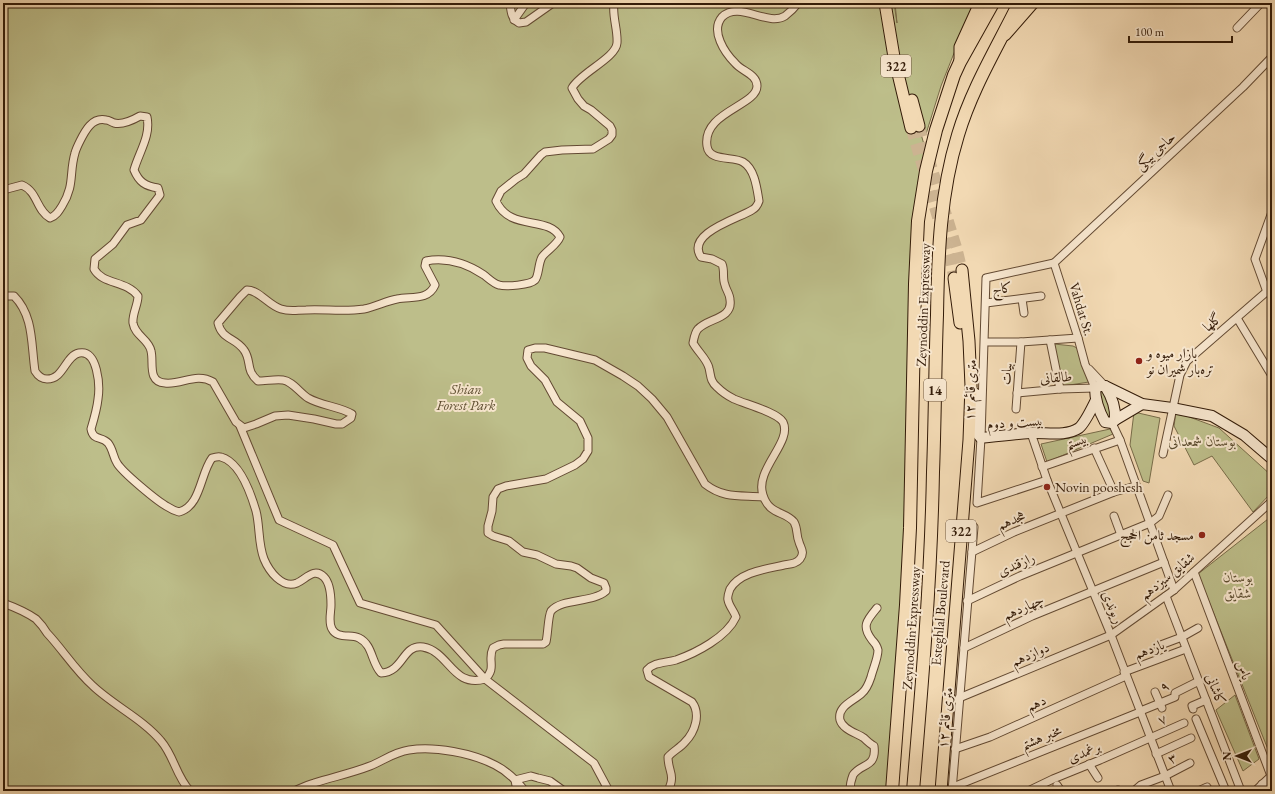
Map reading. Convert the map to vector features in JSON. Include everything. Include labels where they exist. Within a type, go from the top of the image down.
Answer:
[{"type":"highway","name":"Zeynoddin Expressway","points":[[892,791],[906,605],[910,528],[918,221],[926,171],[936,130],[954,75],[993,3]]},
{"type":"highway","name":"Zeynoddin Expressway","points":[[913,791],[929,591],[932,529],[938,261],[942,209],[948,173],[958,134],[979,81],[1002,39],[1019,3]]},
{"type":"main road","name":"322","points":[[885,3],[894,57],[915,127],[892,3]]},
{"type":"main road","points":[[960,62],[960,47],[980,3]]},
{"type":"main road","points":[[1002,39],[1033,3]]},
{"type":"main road","name":"Esteghlal Boulevard","points":[[935,791],[963,430],[963,350],[958,274],[970,355],[971,386],[969,440],[941,791]]},
{"type":"main road","name":"بیست و دوم","points":[[970,355],[975,381],[976,432],[982,438],[1031,433],[1063,433],[1074,431],[1080,428],[1096,400]]},
{"type":"main road","points":[[1100,387],[1096,400],[1105,422],[1113,422],[1142,404]]},
{"type":"main road","points":[[1100,387],[1142,404],[1212,416],[1244,435],[1272,459]]},
{"type":"main road","points":[[1100,387],[1110,395],[1116,413],[1113,422]]},
{"type":"street","points":[[510,3],[511,15],[518,23],[526,22],[554,3]]},
{"type":"street","points":[[514,20],[526,3]]},
{"type":"street","points":[[240,426],[244,428],[275,416],[288,415],[336,424],[346,422],[351,418],[352,414],[339,407],[320,404],[308,398],[289,382],[282,380],[258,381],[252,376],[247,353],[242,346],[226,337],[219,328],[218,323],[247,290],[252,290],[271,305],[281,309],[294,311],[364,309],[397,299],[418,297],[430,292],[435,285],[425,266],[426,261],[434,259],[449,260],[468,266],[499,285],[529,284],[535,280],[542,258],[560,237],[557,232],[551,228],[509,217],[501,210],[496,201],[501,190],[524,174],[545,152],[593,149],[609,139],[612,130],[610,126],[584,106],[572,88],[579,79],[611,54],[617,45],[614,3]]},
{"type":"street","points":[[668,791],[672,779],[672,771],[668,764],[668,757],[686,742],[692,733],[697,714],[695,706],[692,702],[649,677],[647,670],[651,664],[676,660],[708,645],[732,624],[736,617],[727,599],[734,582],[751,573],[766,568],[795,563],[803,554],[803,550],[798,541],[797,529],[793,521],[775,512],[763,497],[761,491],[764,474],[782,440],[784,426],[783,422],[779,418],[760,408],[735,399],[712,383],[707,363],[693,343],[698,329],[706,323],[726,314],[730,307],[730,299],[724,284],[724,269],[722,264],[712,259],[701,257],[698,253],[700,243],[706,234],[726,222],[753,210],[759,200],[755,180],[744,162],[719,157],[710,152],[707,146],[707,135],[714,123],[727,112],[750,98],[756,92],[757,88],[756,82],[751,75],[736,64],[723,47],[718,35],[718,25],[721,18],[727,12],[734,9],[779,18],[784,16],[798,3]]},
{"type":"street","points":[[1237,28],[1261,3]]},
{"type":"street","name":"حاجی بیگی","points":[[1054,263],[1243,87],[1272,57]]},
{"type":"street","points":[[3,192],[15,186],[26,186],[34,195],[42,212],[50,218],[54,217],[67,199],[70,188],[74,153],[89,126],[93,122],[100,120],[120,123],[134,120],[140,116],[147,117],[147,135],[134,170],[137,178],[144,184],[158,188],[160,195],[141,220],[127,225],[113,244],[95,259],[94,269],[102,278],[124,285],[138,296],[133,323],[137,334],[150,346],[152,351],[153,375],[156,380],[165,383],[192,379],[208,379],[213,382],[236,422],[240,426],[279,520],[333,545],[360,602],[436,624],[485,679],[594,763],[609,791]]},
{"type":"street","points":[[1269,290],[1255,259],[1272,212]]},
{"type":"street","name":"۱۲ متری قائم","points":[[1047,480],[977,503],[982,438],[986,278],[1054,263]]},
{"type":"street","name":"Vahdat St.","points":[[1054,263],[1085,364],[1100,387]]},
{"type":"street","name":"گلها","points":[[1163,454],[1180,375],[1187,361],[1269,290]]},
{"type":"street","points":[[3,296],[14,296],[24,308],[29,322],[35,371],[38,376],[43,379],[50,379],[57,376],[74,355],[80,353],[87,354],[93,358],[99,386],[98,400],[90,429],[92,434],[95,437],[108,442],[117,463],[124,472],[167,507],[179,512],[186,510],[200,488],[208,464],[212,458],[220,457],[230,461],[242,474],[250,494],[256,511],[264,558],[270,570],[285,584],[297,583],[311,573],[320,574],[324,577],[329,588],[331,605],[330,626],[333,632],[340,635],[358,637],[366,643],[370,647],[376,668],[381,672],[390,672],[399,664],[406,654],[415,647],[422,647],[438,653],[459,676],[471,680],[485,679],[491,672],[493,648],[504,644],[543,644],[546,642],[549,632],[549,616],[552,611],[560,606],[596,597],[602,594],[606,588],[604,583],[591,578],[577,568],[556,564],[537,555],[523,552],[509,542],[488,533],[493,497],[498,489],[506,486],[546,479],[583,459],[588,451],[588,438],[580,421],[557,402],[545,380],[531,366],[527,358],[528,350],[535,348],[546,348],[595,360],[623,376],[652,399],[667,417],[705,484],[712,490],[724,495],[763,497]]},
{"type":"street","name":"کاج","points":[[986,303],[1041,296]]},
{"type":"street","name":"کاج","points":[[1022,298],[1024,313]]},
{"type":"street","points":[[1237,318],[1272,376]]},
{"type":"street","points":[[988,342],[1021,342],[1078,338]]},
{"type":"street","points":[[1050,340],[1060,389]]},
{"type":"street","name":"بیات","points":[[1016,409],[1021,342]]},
{"type":"street","name":"طالقانی","points":[[1017,393],[1100,387]]},
{"type":"street","points":[[1113,422],[1174,590]]},
{"type":"street","name":"ریوندی","points":[[1031,433],[1060,514],[1111,635],[1125,674],[1142,711],[1150,738],[1171,791]]},
{"type":"street","name":"بیستم","points":[[1042,467],[1120,440]]},
{"type":"street","points":[[1094,448],[1114,492]]},
{"type":"street","name":"هجدهم","points":[[972,552],[1014,532],[1114,492],[1136,486]]},
{"type":"street","points":[[1150,523],[1159,516],[1168,495]]},
{"type":"street","name":"شقایق سیزدهم","points":[[1111,635],[1174,590],[1271,504]]},
{"type":"street","points":[[1114,516],[1121,535]]},
{"type":"street","name":"رازقندی","points":[[967,601],[1020,576],[1150,523]]},
{"type":"street","name":"۱۲ متری قائم","points":[[952,789],[974,527]]},
{"type":"street","name":"چهاردهم","points":[[964,648],[1032,616],[1164,562]]},
{"type":"street","name":"یاس","points":[[1194,572],[1272,775]]},
{"type":"street","name":"کاشانی","points":[[1166,596],[1241,791]]},
{"type":"street","points":[[3,603],[12,606],[36,619],[93,687],[147,727],[162,741],[172,759],[182,783],[190,791]]},
{"type":"street","points":[[850,791],[851,782],[854,775],[866,767],[871,761],[874,746],[842,724],[840,719],[841,712],[846,704],[862,693],[869,683],[878,652],[876,644],[871,638],[866,627],[867,621],[877,608]]},
{"type":"street","points":[[1158,646],[1182,637],[1198,628]]},
{"type":"street","name":"دوازدهم","points":[[959,698],[1111,635]]},
{"type":"street","name":"یازدهم","points":[[1125,674],[1183,650]]},
{"type":"street","name":"دهم","points":[[955,749],[990,738],[1125,674]]},
{"type":"street","name":"۹","points":[[1142,711],[1161,706],[1175,697],[1175,693],[1199,681]]},
{"type":"street","points":[[1155,692],[1161,706]]},
{"type":"street","points":[[1193,709],[1192,706],[1206,700]]},
{"type":"street","name":"مخبر هشتم","points":[[952,789],[1142,711]]},
{"type":"street","points":[[1196,719],[1226,791]]},
{"type":"street","name":"۷","points":[[1150,738],[1184,723]]},
{"type":"street","name":"برغمدی","points":[[1028,791],[1052,779],[1150,738]]},
{"type":"street","points":[[1156,754],[1191,738]]},
{"type":"street","points":[[294,791],[313,783],[370,766],[392,754],[410,750],[436,750],[460,753],[496,765],[507,772],[525,791]]},
{"type":"street","name":"۳","points":[[1165,776],[1190,763]]},
{"type":"street","points":[[1089,764],[1098,778]]},
{"type":"street","points":[[1254,791],[1272,775]]},
{"type":"street","points":[[515,780],[531,776],[550,781],[564,791]]},
{"type":"street","points":[[1134,791],[1141,786],[1165,776]]},
{"type":"street","points":[[515,780],[517,791]]},
{"type":"street","points":[[1262,784],[1268,791]]},
{"type":"street","points":[[1198,791],[1207,788]]},
{"type":"green space","name":"Shian Forest Park","points":[[3,3],[894,3],[897,23],[895,3],[977,3],[960,38],[941,86],[926,134],[925,127],[919,127],[929,162],[922,209],[893,791],[3,791]]},
{"type":"green space","points":[[1054,344],[1073,346],[1077,348],[1089,382],[1063,386]]},
{"type":"green space","points":[[1104,390],[1114,416],[1108,420],[1098,393],[1099,391]]},
{"type":"green space","points":[[1134,412],[1160,418],[1149,483],[1143,481],[1130,445]]},
{"type":"green space","name":"بوستان شمعدانی","points":[[1176,412],[1219,428],[1272,476],[1272,492],[1253,512],[1212,456],[1194,465],[1174,426]]},
{"type":"green space","points":[[1110,429],[1113,434],[1047,462],[1041,444]]},
{"type":"green space","name":"بوستان شقایق","points":[[1268,519],[1272,524],[1272,586],[1270,589],[1272,592],[1272,750],[1269,752],[1198,574]]},
{"type":"green space","points":[[1235,695],[1259,759],[1243,771],[1216,710]]},
{"type":"tunnel","points":[[919,126],[957,249],[962,270]]},
{"type":"tunnel","points":[[911,128],[950,259],[954,278]]},
{"type":"place","name":"بازار میوه و تره‌بار شمیران نو","points":[[1139,361]]},
{"type":"place","name":"Novin pooshesh","points":[[1047,487]]},
{"type":"place","name":"مسجد ثامن الحجج","points":[[1202,535]]}]
